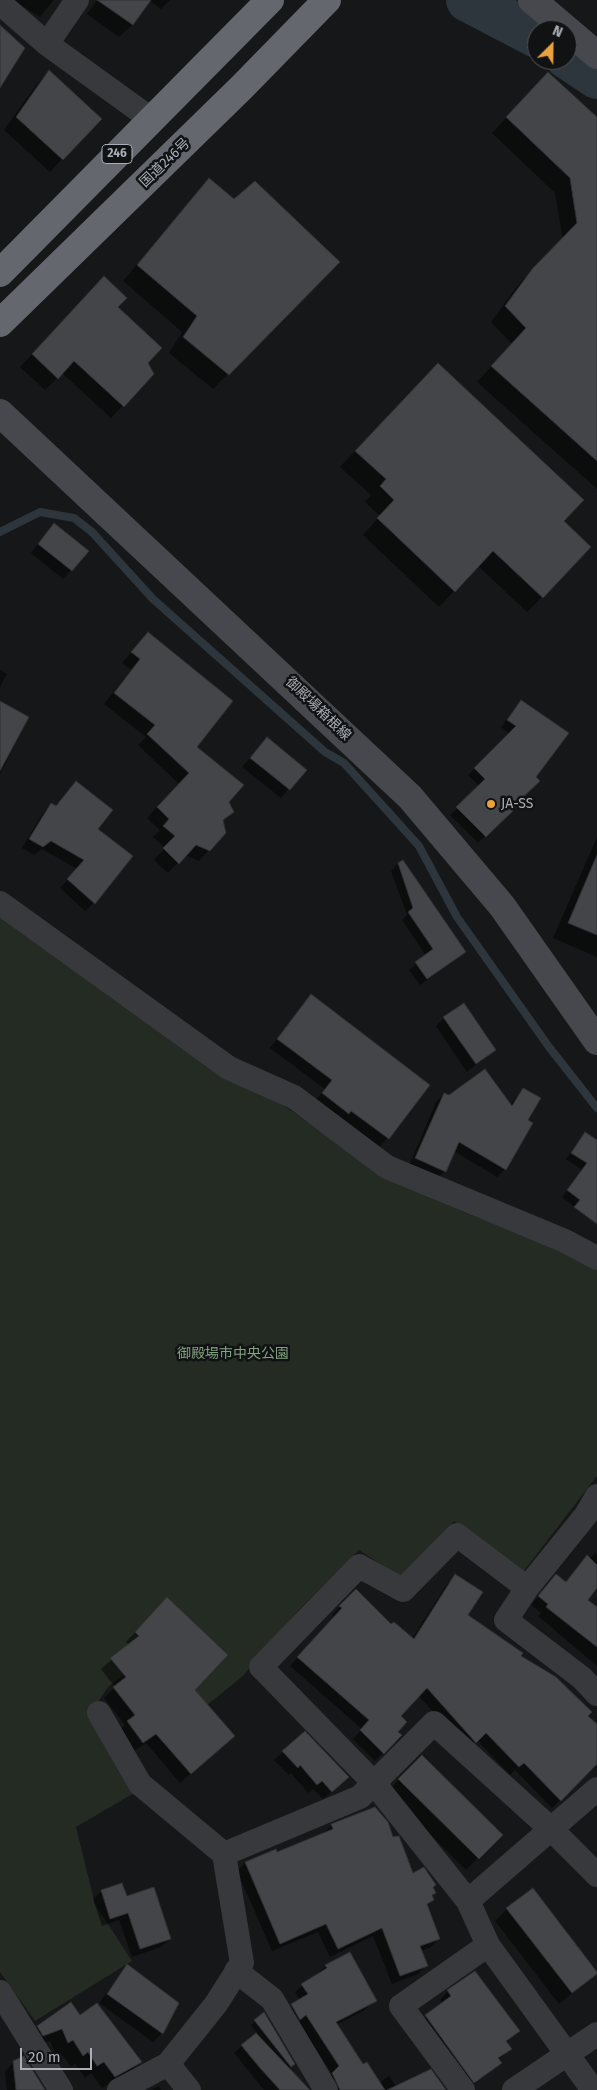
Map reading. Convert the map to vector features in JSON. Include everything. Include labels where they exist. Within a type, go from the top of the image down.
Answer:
[{"type":"highway","name":"246","points":[[0,273],[151,118],[270,0]]},
{"type":"highway","name":"国道246号","points":[[0,323],[228,101],[327,0]]},
{"type":"main road","points":[[532,0],[597,55]]},
{"type":"main road","name":"御殿場箱根線","points":[[0,413],[410,797],[502,906],[597,1041]]},
{"type":"street","points":[[47,44],[77,0]]},
{"type":"street","points":[[0,3],[47,44],[151,118]]},
{"type":"street","points":[[0,903],[229,1068],[294,1097],[387,1167],[565,1241],[597,1258]]},
{"type":"street","points":[[593,1511],[527,1588],[506,1620],[582,1678],[597,1694]]},
{"type":"street","points":[[527,1588],[457,1535],[403,1590],[359,1566],[261,1667],[374,1782],[468,1901],[488,1945],[593,2090]]},
{"type":"street","points":[[99,1713],[140,1784],[224,1854],[242,1963],[216,2004],[168,2064],[119,2090]]},
{"type":"street","points":[[224,1854],[360,1797],[434,1723],[552,1830],[597,1875]]},
{"type":"street","points":[[468,1901],[597,1789]]},
{"type":"street","points":[[463,2090],[401,2006],[488,1945]]},
{"type":"street","points":[[236,1972],[272,1999],[326,2090]]},
{"type":"street","points":[[0,1992],[61,2090]]},
{"type":"street","points":[[514,2090],[597,2034]]},
{"type":"street","points":[[168,2064],[190,2090]]},
{"type":"green space","name":"御殿場市中央公園","points":[[0,914],[215,1071],[283,1105],[388,1178],[461,1211],[597,1266],[597,1476],[520,1576],[454,1521],[400,1577],[359,1550],[297,1612],[243,1676],[206,1706],[148,1656],[108,1687],[90,1714],[136,1792],[76,1827],[95,1904],[132,1961],[35,2021],[0,1972]]},
{"type":"building","points":[[97,0],[151,0],[133,25]]},
{"type":"building","points":[[0,25],[25,48],[0,88]]},
{"type":"building","points":[[49,70],[102,119],[63,160],[16,117]]},
{"type":"building","points":[[548,72],[597,117],[597,461],[491,366],[526,328],[505,306],[533,268],[577,223],[570,178],[506,117]]},
{"type":"building","points":[[209,178],[234,199],[255,181],[340,262],[229,375],[183,337],[197,316],[137,265]]},
{"type":"building","points":[[104,276],[127,298],[118,307],[162,348],[148,363],[154,374],[124,407],[74,361],[58,379],[32,354]]},
{"type":"building","points":[[438,363],[584,500],[564,521],[591,547],[543,598],[493,551],[455,592],[377,518],[394,500],[380,486],[386,479],[355,451]]},
{"type":"building","points":[[54,523],[89,551],[72,571],[38,544]]},
{"type":"building","points":[[148,632],[233,701],[197,747],[244,785],[229,802],[234,812],[223,820],[226,833],[210,851],[196,845],[179,864],[163,848],[175,836],[163,826],[169,819],[157,807],[189,773],[147,734],[155,725],[114,693],[140,659],[131,652]]},
{"type":"building","points":[[521,700],[569,733],[536,777],[540,781],[518,802],[520,804],[486,837],[456,807],[485,779],[474,768],[516,726],[507,720]]},
{"type":"building","points":[[0,701],[29,717],[0,771]]},
{"type":"building","points":[[267,737],[307,770],[290,790],[250,758]]},
{"type":"building","points":[[76,781],[113,810],[98,829],[133,856],[95,904],[67,879],[84,860],[51,841],[43,847],[29,839],[51,803],[56,806]]},
{"type":"building","points":[[597,855],[597,935],[568,923]]},
{"type":"building","points":[[403,860],[466,952],[427,979],[415,962],[433,949],[408,912],[413,908],[398,863]]},
{"type":"building","points":[[311,994],[430,1085],[389,1139],[351,1111],[349,1114],[322,1093],[332,1080],[277,1039]]},
{"type":"building","points":[[464,1003],[496,1050],[476,1064],[443,1017]]},
{"type":"building","points":[[485,1069],[512,1106],[523,1088],[541,1098],[528,1120],[533,1123],[506,1170],[459,1142],[446,1172],[415,1158],[444,1093],[449,1095]]},
{"type":"building","points":[[585,1132],[597,1140],[597,1224],[574,1207],[580,1200],[567,1190],[587,1163],[571,1153]]},
{"type":"building","points":[[587,1555],[597,1565],[597,1588],[588,1600],[597,1607],[597,1647],[546,1607],[548,1604],[538,1596],[556,1574],[566,1582]]},
{"type":"building","points":[[455,1574],[483,1592],[468,1615],[523,1653],[521,1656],[556,1677],[592,1712],[588,1716],[597,1724],[597,1764],[561,1801],[524,1763],[519,1767],[486,1733],[476,1743],[427,1688],[401,1716],[407,1722],[398,1732],[402,1735],[384,1754],[360,1730],[369,1720],[297,1657],[342,1608],[339,1606],[356,1589],[391,1624],[394,1622],[414,1639]]},
{"type":"building","points":[[167,1597],[228,1655],[195,1690],[235,1736],[191,1774],[156,1734],[143,1743],[127,1721],[135,1715],[113,1687],[126,1677],[110,1658],[139,1636],[135,1632]]},
{"type":"building","points":[[305,1731],[349,1777],[332,1792],[322,1781],[317,1785],[300,1765],[298,1768],[282,1751]]},
{"type":"building","points":[[422,1755],[503,1835],[479,1859],[398,1779]]},
{"type":"building","points":[[375,1807],[388,1822],[393,1837],[399,1836],[413,1873],[424,1867],[436,1885],[433,1887],[436,1893],[432,1895],[434,1900],[427,1904],[440,1939],[420,1946],[428,1966],[400,1976],[382,1928],[338,1949],[326,1924],[280,1944],[245,1862],[276,1849],[277,1852],[333,1829],[331,1824]]},
{"type":"building","points":[[122,1883],[127,1896],[154,1887],[171,1939],[140,1949],[128,1913],[110,1919],[101,1890]]},
{"type":"building","points":[[533,1888],[597,1972],[597,1974],[572,1993],[506,1908]]},
{"type":"building","points":[[350,1952],[377,2001],[336,2022],[363,2064],[367,2062],[385,2090],[340,2090],[332,2073],[339,2066],[306,2015],[300,2020],[291,2004],[308,1994],[301,1984],[327,1968],[325,1965]]},
{"type":"building","points":[[127,1964],[179,2003],[163,2034],[107,1994]]},
{"type":"building","points":[[475,1971],[520,2031],[506,2041],[512,2049],[498,2058],[502,2063],[474,2083],[425,2015],[451,1996],[447,1990]]},
{"type":"building","points":[[71,2002],[80,2015],[97,2003],[142,2062],[115,2077],[104,2062],[97,2066],[88,2052],[83,2056],[73,2040],[68,2043],[62,2029],[43,2036],[37,2026]]},
{"type":"building","points":[[264,2012],[295,2064],[291,2067],[254,2020]]},
{"type":"building","points":[[256,2033],[310,2090],[280,2090],[241,2045]]},
{"type":"building","points":[[24,2056],[45,2090],[16,2090],[13,2061]]},
{"type":"building","points":[[431,2069],[446,2090],[387,2090]]},
{"type":"waterway","points":[[468,0],[527,31]]},
{"type":"waterway","points":[[577,64],[597,77]]},
{"type":"waterway","points":[[0,532],[40,512],[74,518],[92,532],[153,599],[325,752],[344,763],[419,846],[457,917],[549,1047],[597,1108]]},
{"type":"place","name":"JA-SS","points":[[491,804]]}]
